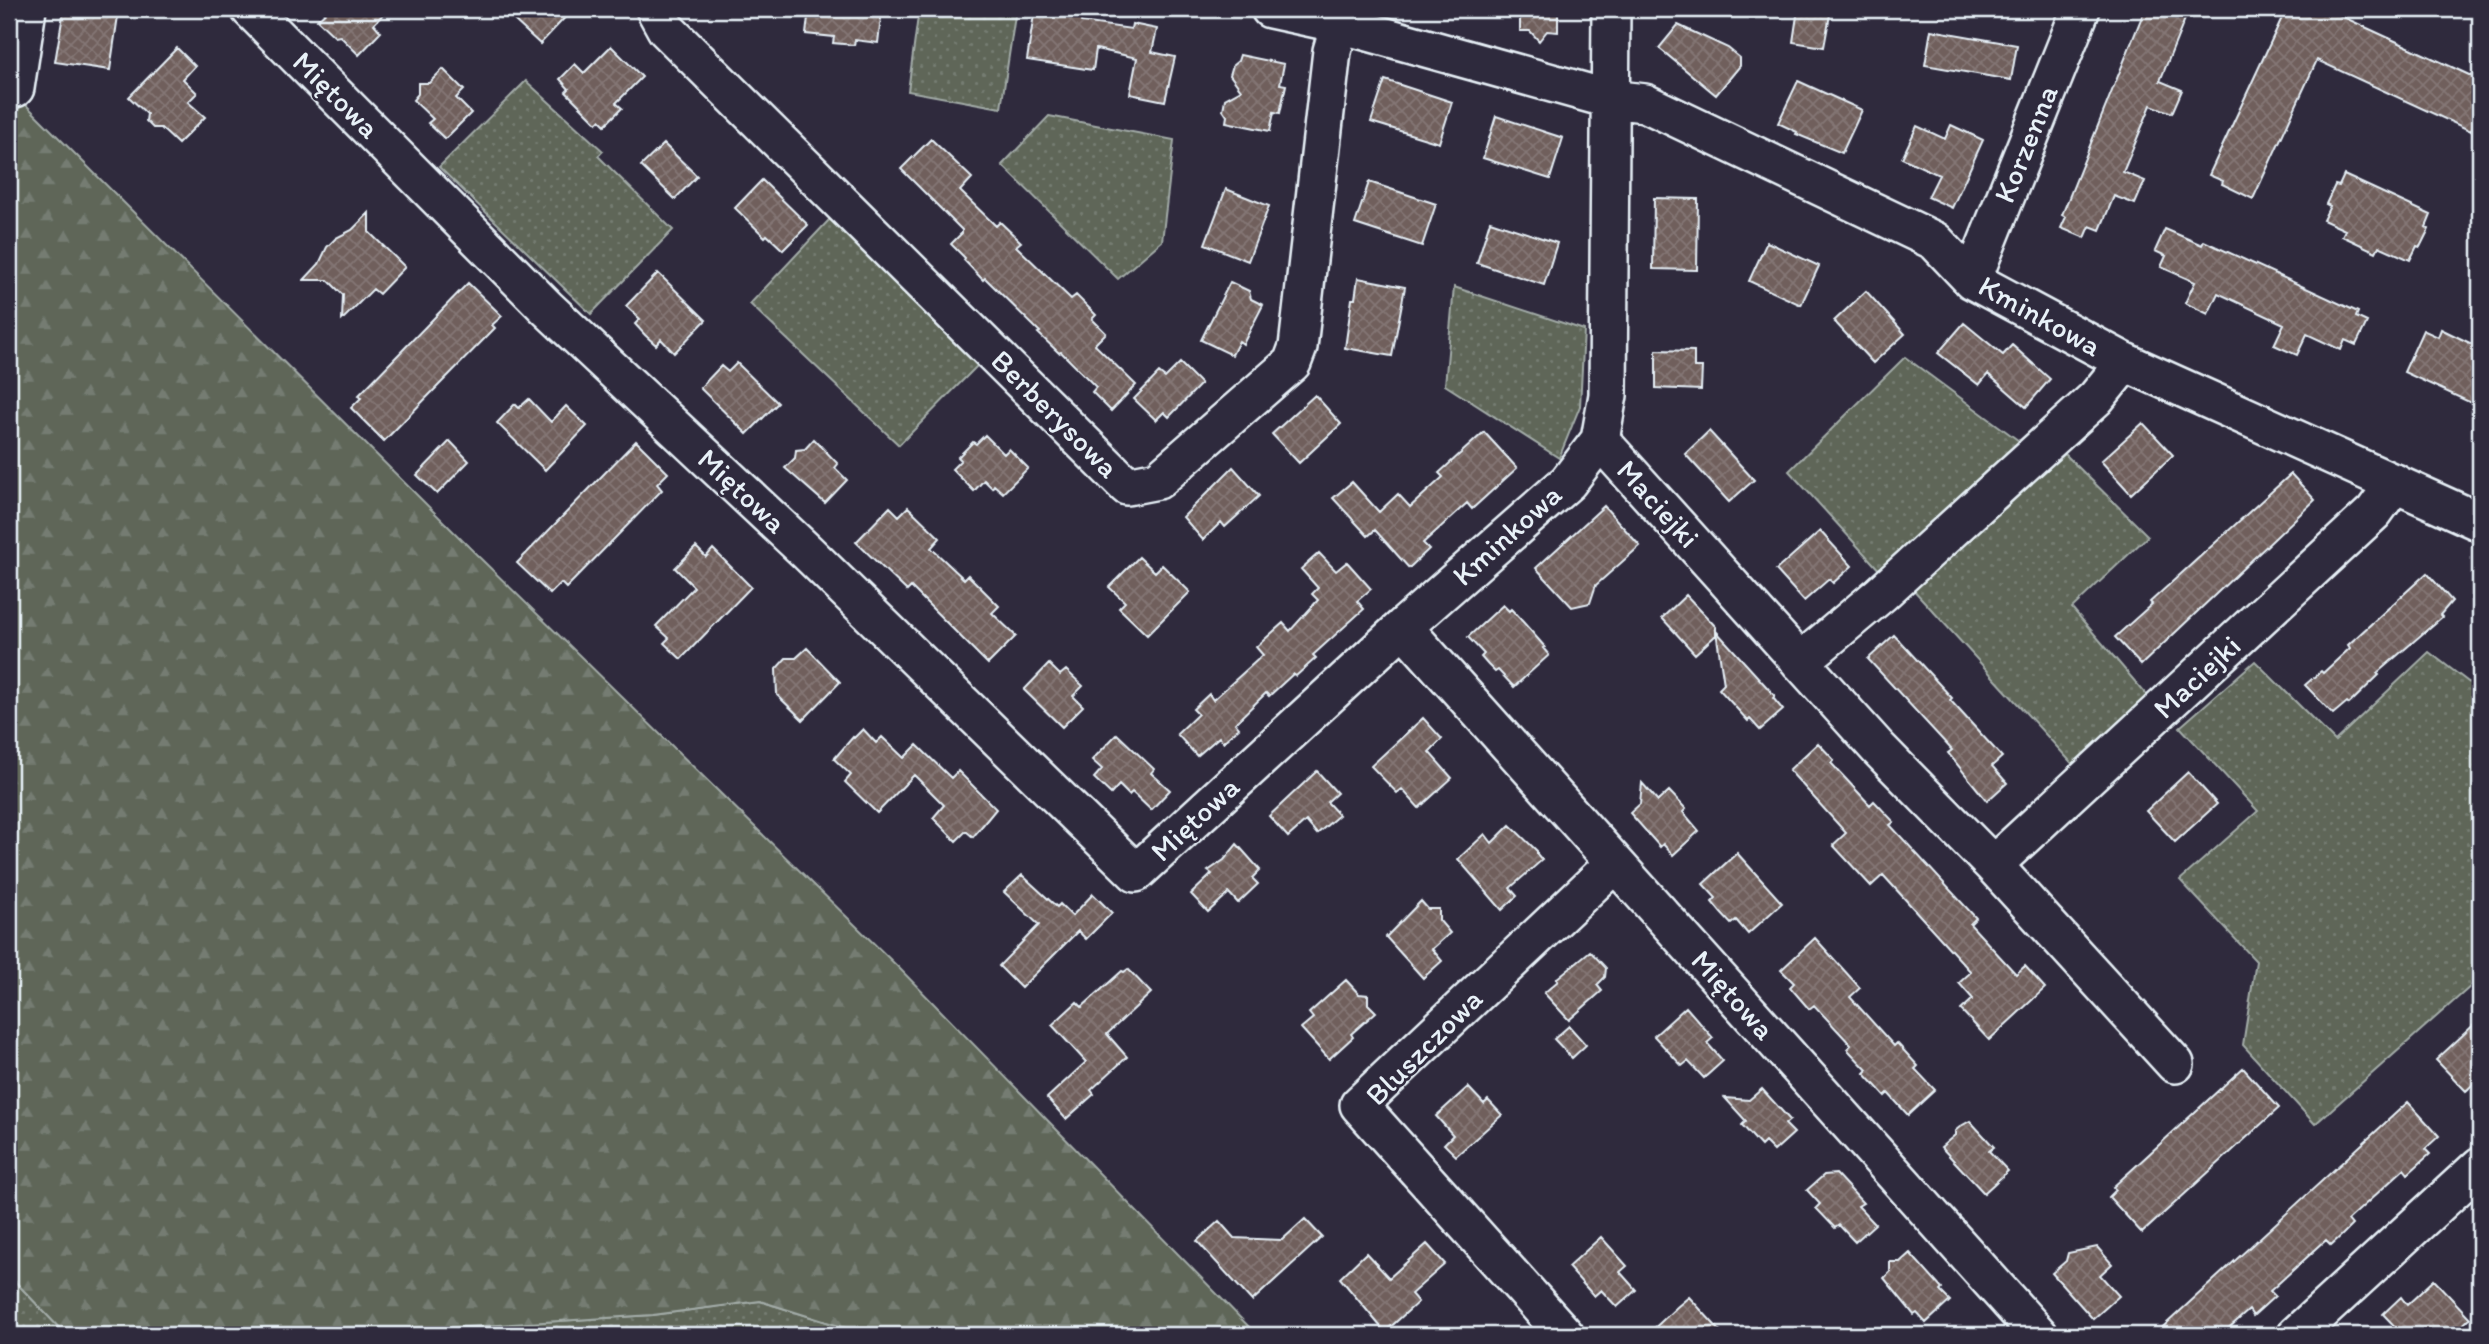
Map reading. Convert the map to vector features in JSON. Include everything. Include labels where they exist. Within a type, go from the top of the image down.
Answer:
[{"type":"street","points":[[15,88],[27,9]]},
{"type":"street","name":"Berberysowa","points":[[655,9],[666,29],[1127,486],[1158,480],[1292,363],[1298,347],[1332,51],[1340,24]]},
{"type":"street","name":"Kminkowa","points":[[1270,9],[1340,24],[1609,99],[1645,103],[1936,241],[1972,280],[2125,362],[2480,522]]},
{"type":"street","name":"Kminkowa","points":[[1404,627],[1568,482],[1600,440],[1608,395],[1611,9]]},
{"type":"street","name":"Korzenna","points":[[1972,280],[2081,9]]},
{"type":"street","name":"Miętowa","points":[[254,10],[547,308],[807,552],[1136,873],[1404,627],[2039,1335]]},
{"type":"street","points":[[1800,662],[1881,594],[2096,398],[2125,362]]},
{"type":"street","name":"Maciejki","points":[[1600,440],[1878,748],[1993,865],[2175,1063]]},
{"type":"street","name":"Maciejki","points":[[1993,865],[2374,512],[2395,483]]},
{"type":"street","name":"Bluszczowa","points":[[1564,1335],[1359,1105],[1615,863]]},
{"type":"street","points":[[2296,1335],[2480,1166]]},
{"type":"green space","points":[[919,9],[1016,9],[1001,108],[908,91]]},
{"type":"green space","points":[[526,81],[603,151],[598,156],[673,230],[591,314],[439,167]]},
{"type":"green space","points":[[9,88],[480,558],[900,969],[1257,1335],[868,1335],[760,1301],[653,1315],[419,1330],[400,1335],[66,1335],[9,1275]]},
{"type":"green space","points":[[1049,116],[1174,140],[1162,241],[1118,279],[1002,165]]},
{"type":"green space","points":[[830,219],[979,364],[899,445],[750,304]]},
{"type":"green space","points":[[1454,287],[1584,330],[1580,406],[1559,458],[1445,385]]},
{"type":"green space","points":[[1905,357],[2030,449],[1882,573],[1789,471]]},
{"type":"green space","points":[[2065,454],[2148,536],[2072,608],[2150,699],[2078,770],[1911,587]]},
{"type":"green space","points":[[2429,652],[2480,691],[2480,978],[2315,1124],[2243,1045],[2256,961],[2180,880],[2258,811],[2180,727],[2255,661],[2335,741]]},
{"type":"green space","points":[[9,1275],[66,1335],[9,1335]]},
{"type":"green space","points":[[760,1301],[868,1335],[400,1335],[419,1330],[653,1315]]},
{"type":"building","points":[[64,9],[119,9],[110,70],[55,62]]},
{"type":"building","points":[[329,9],[388,9],[374,24],[381,32],[359,55],[340,36],[335,37],[317,20]]},
{"type":"building","points":[[502,9],[573,9],[540,44]]},
{"type":"building","points":[[809,9],[882,9],[878,43],[855,40],[854,45],[833,43],[834,37],[806,34]]},
{"type":"building","points":[[1520,9],[1558,9],[1558,32],[1547,31],[1539,41],[1530,31],[1520,31]]},
{"type":"building","points":[[1798,9],[1831,9],[1824,47],[1793,42]]},
{"type":"building","points":[[2145,9],[2189,9],[2160,81],[2182,90],[2172,113],[2151,105],[2123,172],[2145,181],[2135,204],[2114,196],[2100,230],[2090,226],[2085,238],[2061,228],[2066,217],[2062,215]]},
{"type":"building","points":[[2286,9],[2326,9],[2480,80],[2480,112],[2471,131],[2317,60],[2253,199],[2222,184],[2223,181],[2209,175]]},
{"type":"building","points":[[1053,11],[1082,16],[1081,22],[1131,29],[1132,24],[1157,29],[1152,52],[1175,57],[1165,101],[1130,94],[1137,58],[1096,49],[1093,70],[1027,60],[1034,14],[1052,17]]},
{"type":"building","points":[[1678,25],[1728,48],[1740,58],[1740,66],[1716,95],[1659,48]]},
{"type":"building","points":[[1931,30],[2017,45],[2011,80],[1925,65]]},
{"type":"building","points":[[611,46],[642,77],[616,103],[622,108],[605,125],[600,120],[597,123],[566,92],[569,89],[560,79],[575,64],[584,73]]},
{"type":"building","points":[[177,48],[195,66],[183,79],[197,93],[188,102],[205,117],[178,144],[161,128],[153,128],[146,121],[147,114],[129,97]]},
{"type":"building","points":[[1240,55],[1284,64],[1280,84],[1286,85],[1280,113],[1274,112],[1270,131],[1226,122],[1227,116],[1223,110],[1225,99],[1241,90],[1230,75]]},
{"type":"building","points":[[443,69],[464,90],[456,98],[471,113],[445,139],[428,123],[433,119],[413,100],[418,94],[418,83],[429,83]]},
{"type":"building","points":[[1385,80],[1452,102],[1439,143],[1371,122]]},
{"type":"building","points":[[1798,81],[1862,110],[1842,153],[1796,134],[1797,132],[1778,123]]},
{"type":"building","points":[[1496,116],[1563,138],[1550,179],[1483,158]]},
{"type":"building","points":[[1951,125],[1983,140],[1952,208],[1928,197],[1939,175],[1902,158],[1917,126],[1945,139]]},
{"type":"building","points":[[931,139],[972,178],[960,191],[996,226],[1000,222],[1021,242],[1016,246],[1071,299],[1076,295],[1096,315],[1092,319],[1106,333],[1096,346],[1136,385],[1111,411],[1092,392],[1096,387],[964,260],[951,244],[962,230],[901,169]]},
{"type":"building","points":[[664,144],[697,176],[675,199],[641,166]]},
{"type":"building","points":[[2344,175],[2431,215],[2426,227],[2429,229],[2410,260],[2379,246],[2376,252],[2342,236],[2345,230],[2323,220],[2330,206],[2326,204],[2335,185],[2339,186]]},
{"type":"building","points":[[762,180],[808,225],[783,250],[735,208]]},
{"type":"building","points":[[1369,182],[1436,204],[1422,246],[1355,224]]},
{"type":"building","points":[[1226,189],[1269,206],[1248,261],[1205,244]]},
{"type":"building","points":[[1654,198],[1698,199],[1697,270],[1653,269]]},
{"type":"building","points":[[369,213],[369,232],[405,267],[379,294],[373,289],[342,320],[343,295],[328,280],[304,280],[319,264],[327,247],[336,238],[352,230]]},
{"type":"building","points":[[1490,221],[1557,243],[1544,285],[1477,263]]},
{"type":"building","points":[[2165,229],[2202,245],[2204,241],[2358,312],[2356,317],[2367,322],[2356,345],[2345,340],[2341,350],[2307,334],[2297,355],[2274,345],[2284,324],[2218,293],[2208,314],[2185,303],[2195,282],[2161,267],[2166,256],[2155,251]]},
{"type":"building","points":[[1767,242],[1819,266],[1801,305],[1749,281]]},
{"type":"building","points":[[658,273],[706,320],[674,353],[661,339],[656,345],[645,335],[635,324],[640,319],[626,306]]},
{"type":"building","points":[[1358,278],[1405,287],[1392,356],[1345,348]]},
{"type":"building","points":[[1230,282],[1249,291],[1251,299],[1263,305],[1243,344],[1239,341],[1232,355],[1201,340]]},
{"type":"building","points":[[468,283],[502,316],[492,325],[495,328],[384,441],[351,408],[361,398],[358,396]]},
{"type":"building","points":[[1866,291],[1905,334],[1873,363],[1834,321]]},
{"type":"building","points":[[1964,323],[2003,355],[2012,345],[2050,379],[2026,407],[1988,374],[1979,385],[1938,353]]},
{"type":"building","points":[[2441,329],[2480,348],[2480,407],[2404,372],[2423,330],[2438,337]]},
{"type":"building","points":[[1656,350],[1694,351],[1694,367],[1702,367],[1701,390],[1656,388]]},
{"type":"building","points":[[737,363],[778,403],[747,434],[700,388],[721,366],[728,372]]},
{"type":"building","points":[[1180,363],[1201,384],[1169,417],[1164,412],[1156,420],[1134,399],[1159,373],[1165,378]]},
{"type":"building","points":[[1315,395],[1341,424],[1299,463],[1272,434]]},
{"type":"building","points":[[529,399],[551,422],[566,406],[587,426],[545,470],[497,423],[515,404],[519,408]]},
{"type":"building","points":[[2143,423],[2173,455],[2131,494],[2101,461]]},
{"type":"building","points":[[1709,431],[1754,480],[1729,502],[1685,454]]},
{"type":"building","points":[[1484,432],[1517,468],[1472,509],[1467,503],[1423,543],[1429,549],[1409,568],[1375,530],[1368,536],[1333,498],[1352,482],[1379,512],[1398,494],[1410,507],[1443,477],[1439,473]]},
{"type":"building","points":[[985,435],[1004,454],[1009,449],[1028,468],[1003,493],[984,480],[974,491],[952,469],[961,460],[958,457],[973,442],[976,444]]},
{"type":"building","points":[[814,439],[838,464],[835,468],[847,480],[825,503],[785,468],[795,458],[796,450],[805,449]]},
{"type":"building","points":[[450,441],[469,461],[437,494],[417,475]]},
{"type":"building","points":[[636,441],[668,473],[657,484],[662,490],[566,588],[561,583],[550,594],[517,563]]},
{"type":"building","points":[[1233,467],[1259,496],[1225,527],[1221,522],[1203,540],[1183,517]]},
{"type":"building","points":[[2291,474],[2315,500],[2141,665],[2115,637]]},
{"type":"building","points":[[1604,506],[1640,546],[1596,585],[1590,603],[1572,607],[1536,568]]},
{"type":"building","points":[[890,507],[899,516],[908,507],[940,538],[931,548],[964,579],[968,575],[999,606],[992,613],[1016,636],[988,664],[911,587],[907,591],[856,542]]},
{"type":"building","points":[[1820,531],[1852,566],[1833,583],[1829,579],[1804,601],[1776,570]]},
{"type":"building","points":[[696,547],[706,557],[713,549],[751,587],[681,659],[664,643],[669,638],[656,626],[694,587],[675,568]]},
{"type":"building","points":[[1319,553],[1336,571],[1347,562],[1371,589],[1357,601],[1364,609],[1313,655],[1316,658],[1296,676],[1293,674],[1269,696],[1266,693],[1235,723],[1239,728],[1223,742],[1219,737],[1197,756],[1177,734],[1198,714],[1193,709],[1209,694],[1213,700],[1263,655],[1256,647],[1283,623],[1290,631],[1318,600],[1312,594],[1318,588],[1301,569]]},
{"type":"building","points":[[1139,557],[1155,572],[1162,565],[1190,592],[1147,635],[1119,608],[1125,602],[1109,587]]},
{"type":"building","points":[[2427,573],[2452,601],[2440,615],[2442,617],[2377,673],[2379,675],[2349,704],[2347,702],[2333,714],[2305,685],[2321,671],[2323,673],[2350,648],[2348,645]]},
{"type":"building","points":[[1686,595],[1716,627],[1716,635],[1695,654],[1662,618]]},
{"type":"building","points":[[1503,605],[1509,611],[1511,609],[1523,622],[1549,655],[1514,687],[1498,670],[1495,672],[1488,665],[1481,657],[1484,654],[1468,637]]},
{"type":"building","points":[[1716,631],[1775,696],[1773,698],[1783,710],[1760,730],[1750,719],[1748,721],[1719,689],[1724,684]]},
{"type":"building","points":[[1894,635],[2002,757],[1992,766],[2007,783],[1987,801],[1948,753],[1952,750],[1868,659]]},
{"type":"building","points":[[807,648],[840,682],[803,720],[777,695],[776,669],[786,658],[796,658]]},
{"type":"building","points":[[1049,664],[1060,675],[1066,670],[1083,686],[1073,696],[1083,706],[1062,727],[1024,690]]},
{"type":"building","points":[[1423,718],[1442,739],[1429,752],[1452,778],[1419,808],[1402,789],[1397,793],[1371,766]]},
{"type":"building","points":[[863,729],[876,743],[882,737],[904,758],[917,745],[951,778],[958,771],[996,809],[973,837],[966,831],[956,841],[933,818],[944,805],[914,775],[877,813],[845,782],[851,775],[834,759]]},
{"type":"building","points":[[1117,734],[1154,769],[1151,773],[1170,790],[1151,810],[1132,792],[1129,795],[1119,785],[1111,794],[1094,778],[1102,769],[1092,760]]},
{"type":"building","points":[[1818,743],[1834,760],[1831,763],[1870,805],[1874,801],[1894,822],[1890,825],[1976,918],[1970,924],[2016,974],[2025,966],[2045,988],[1989,1040],[1961,1010],[1973,999],[1959,983],[1971,972],[1883,875],[1871,886],[1833,845],[1846,833],[1789,770]]},
{"type":"building","points":[[1317,771],[1337,793],[1327,802],[1339,815],[1317,834],[1306,821],[1288,837],[1269,816]]},
{"type":"building","points":[[2188,772],[2217,804],[2175,842],[2146,811]]},
{"type":"building","points":[[1642,783],[1658,801],[1669,791],[1686,809],[1683,812],[1699,831],[1673,855],[1663,844],[1660,847],[1630,813],[1640,804]]},
{"type":"building","points":[[1510,825],[1537,851],[1542,860],[1510,888],[1517,896],[1502,910],[1458,859],[1485,834],[1492,843]]},
{"type":"building","points":[[1237,844],[1260,870],[1252,878],[1258,884],[1238,903],[1229,893],[1208,912],[1191,894],[1212,874],[1208,871],[1224,860]]},
{"type":"building","points":[[1737,853],[1782,903],[1748,934],[1736,920],[1731,924],[1721,913],[1712,902],[1716,898],[1703,884]]},
{"type":"building","points":[[1022,875],[1057,907],[1060,904],[1072,916],[1093,894],[1112,913],[1086,939],[1078,931],[1021,988],[999,966],[1039,925],[1004,892]]},
{"type":"building","points":[[1421,901],[1428,909],[1439,909],[1439,920],[1450,933],[1432,949],[1442,961],[1423,978],[1386,937]]},
{"type":"building","points":[[1815,938],[1860,988],[1850,997],[1894,1046],[1897,1043],[1918,1066],[1915,1069],[1935,1090],[1908,1115],[1888,1093],[1885,1096],[1864,1073],[1867,1070],[1847,1049],[1851,1045],[1814,1005],[1809,1009],[1790,987],[1794,983],[1781,970]]},
{"type":"building","points":[[1590,951],[1606,968],[1605,977],[1597,985],[1602,991],[1569,1020],[1544,993],[1558,981],[1556,979]]},
{"type":"building","points":[[1128,969],[1151,993],[1107,1034],[1127,1057],[1091,1090],[1094,1094],[1066,1119],[1047,1098],[1086,1062],[1052,1025],[1077,1002],[1082,1007],[1122,971]]},
{"type":"building","points":[[1346,980],[1359,994],[1368,995],[1368,1004],[1376,1012],[1351,1034],[1353,1037],[1329,1059],[1301,1028],[1313,1018],[1309,1013]]},
{"type":"building","points":[[1686,1007],[1713,1038],[1707,1043],[1723,1061],[1704,1078],[1688,1061],[1682,1066],[1654,1036]]},
{"type":"building","points":[[2480,1019],[2480,1078],[2466,1091],[2436,1060]]},
{"type":"building","points":[[1569,1026],[1586,1045],[1572,1058],[1554,1039]]},
{"type":"building","points":[[2243,1068],[2279,1108],[2142,1233],[2109,1197],[2116,1190],[2113,1187]]},
{"type":"building","points":[[1468,1087],[1484,1104],[1488,1100],[1502,1115],[1456,1156],[1444,1144],[1453,1135],[1436,1116]]},
{"type":"building","points":[[1762,1089],[1790,1120],[1785,1124],[1794,1133],[1774,1151],[1765,1142],[1761,1146],[1742,1125],[1746,1121],[1725,1098],[1749,1100]]},
{"type":"building","points":[[2408,1102],[2439,1136],[2425,1149],[2430,1154],[2408,1174],[2404,1169],[2348,1220],[2352,1225],[2342,1235],[2331,1245],[2326,1240],[2270,1291],[2275,1296],[2253,1316],[2249,1310],[2221,1335],[2154,1335]]},
{"type":"building","points":[[1970,1121],[1994,1147],[1989,1151],[2008,1171],[1984,1193],[1941,1147],[1955,1135],[1955,1131]]},
{"type":"building","points":[[1836,1174],[1863,1203],[1858,1206],[1875,1224],[1855,1242],[1839,1225],[1835,1228],[1816,1208],[1820,1204],[1807,1190],[1824,1175]]},
{"type":"building","points":[[1305,1219],[1322,1237],[1252,1301],[1197,1241],[1219,1221],[1234,1238],[1282,1240]]},
{"type":"building","points":[[1601,1237],[1627,1266],[1620,1272],[1636,1290],[1617,1307],[1601,1290],[1594,1296],[1568,1267]]},
{"type":"building","points":[[1427,1244],[1445,1264],[1411,1294],[1418,1302],[1385,1332],[1340,1278],[1366,1253],[1389,1278]]},
{"type":"building","points":[[2097,1247],[2112,1264],[2100,1275],[2119,1296],[2093,1319],[2052,1273],[2066,1261],[2068,1253]]},
{"type":"building","points":[[1910,1253],[1950,1301],[1926,1323],[1917,1313],[1914,1315],[1884,1278],[1890,1272],[1890,1262],[1900,1262]]},
{"type":"building","points":[[2434,1280],[2470,1318],[2452,1335],[2403,1335],[2383,1314],[2401,1297],[2407,1305]]},
{"type":"building","points":[[1689,1297],[1724,1335],[1647,1335],[1677,1307]]}]
